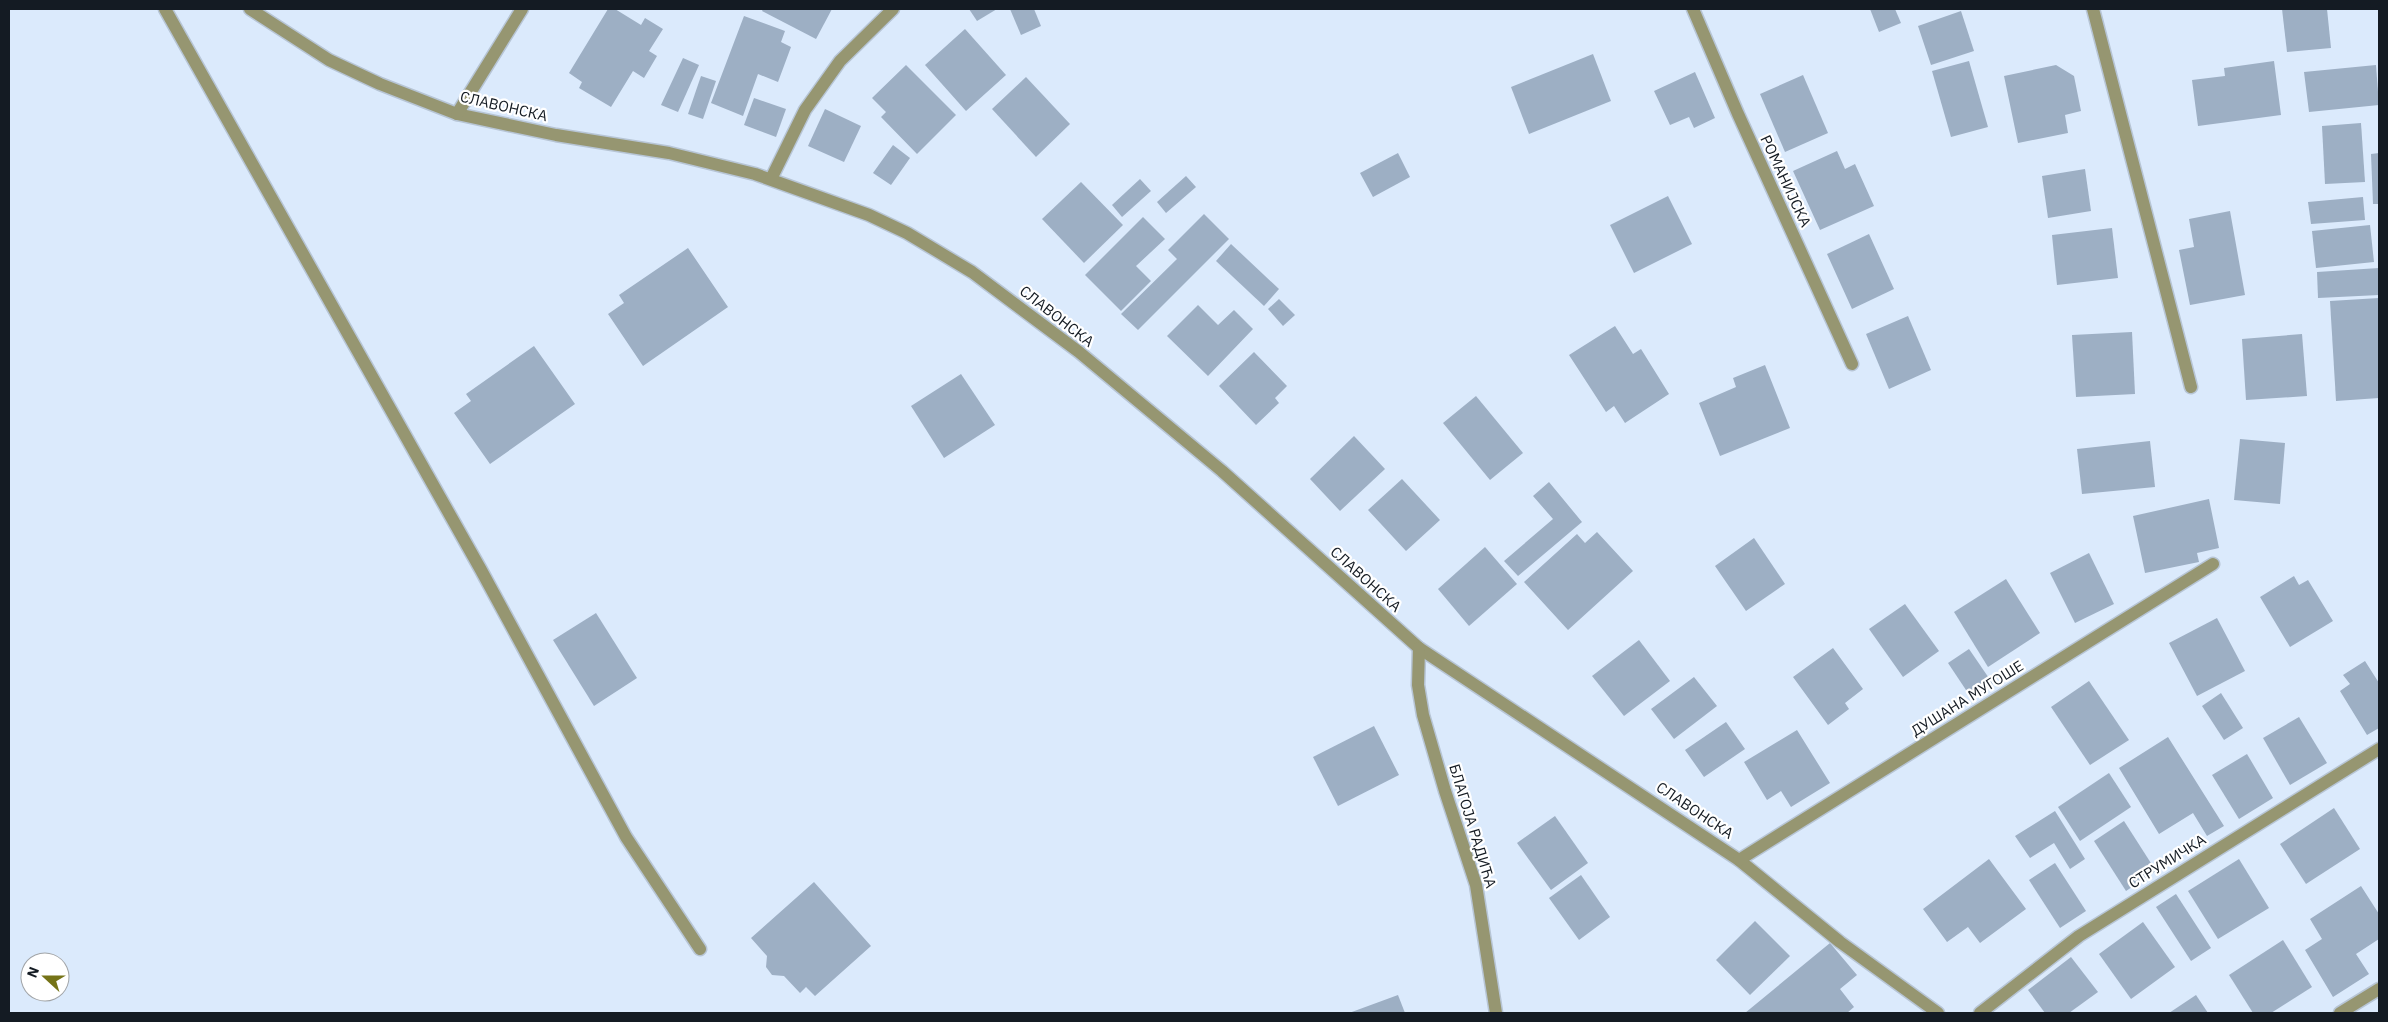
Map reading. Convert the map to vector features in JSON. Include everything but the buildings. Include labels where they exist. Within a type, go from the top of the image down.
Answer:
[{"type":"street","points":[[165,9],[476,562],[626,837],[700,949]]},
{"type":"street","name":"СЛАВОНСКА","points":[[250,9],[329,60],[380,84],[457,114],[556,135],[668,153],[771,179],[869,215],[907,233],[972,272],[1079,352],[1222,470],[1419,648],[1739,860],[1840,942],[1938,1013]]},
{"type":"street","points":[[457,114],[522,9]]},
{"type":"street","points":[[771,179],[805,110],[840,61],[893,9]]},
{"type":"street","name":"РОМАНИЈСКА","points":[[1694,9],[1742,123],[1852,364]]},
{"type":"street","points":[[2093,9],[2191,387]]},
{"type":"street","name":"ДУШАНА МУГОШЕ","points":[[1739,860],[2213,564]]},
{"type":"street","name":"БЛАГОЈА РАДИЋА","points":[[1419,648],[1418,685],[1423,715],[1445,791],[1476,885],[1496,1013]]},
{"type":"street","name":"СТРУМИЧКА","points":[[1980,1013],[2079,936],[2379,749]]},
{"type":"street","points":[[2340,1013],[2379,989]]}]
